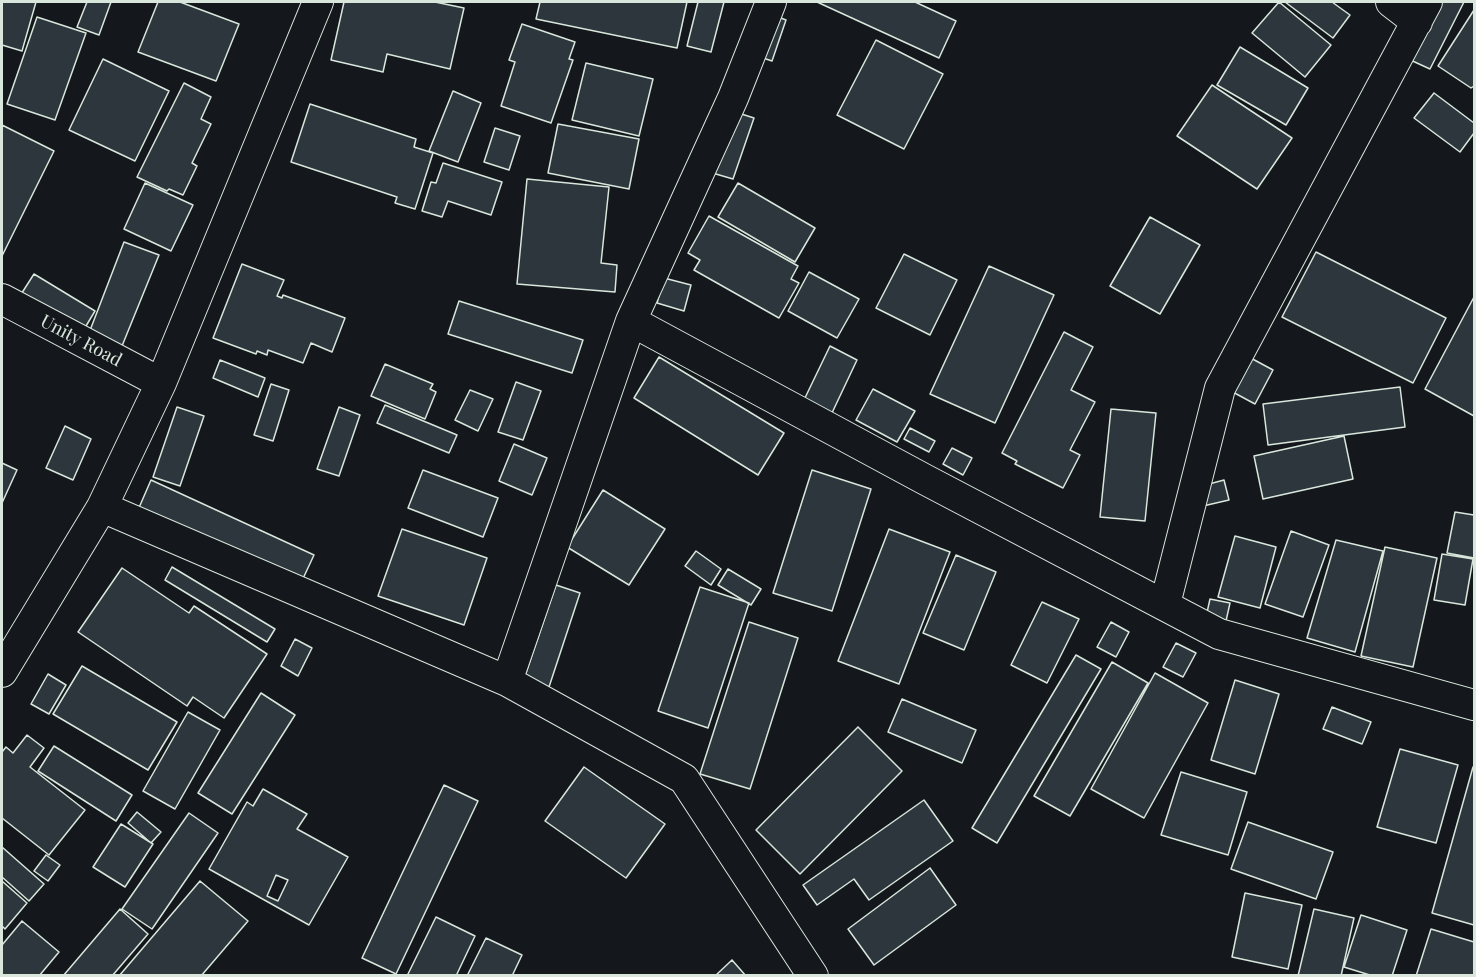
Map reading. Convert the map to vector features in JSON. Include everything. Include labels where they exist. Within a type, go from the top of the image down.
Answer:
[{"type":"street","points":[[2,672],[102,507],[161,383],[318,2]]},
{"type":"street","points":[[507,681],[631,321],[733,98],[771,2]]},
{"type":"street","points":[[1165,604],[1220,388],[1422,12],[1391,2]]},
{"type":"street","name":"Unity Road","points":[[2,299],[161,383]]},
{"type":"street","points":[[631,321],[1219,634],[1474,705]]},
{"type":"street","points":[[102,507],[507,681],[684,779],[813,975]]},
{"type":"building","points":[[2,2],[36,2],[22,51],[2,45]]},
{"type":"building","points":[[87,2],[111,2],[99,35],[77,27]]},
{"type":"building","points":[[158,2],[180,2],[239,24],[216,81],[138,52]]},
{"type":"building","points":[[344,2],[435,2],[464,8],[450,69],[387,54],[383,72],[331,60]]},
{"type":"building","points":[[540,2],[687,2],[677,48],[536,19]]},
{"type":"building","points":[[698,2],[724,2],[711,52],[687,46]]},
{"type":"building","points":[[817,2],[915,2],[956,21],[939,58]]},
{"type":"building","points":[[1279,2],[1331,45],[1305,77],[1252,33]]},
{"type":"building","points":[[1285,2],[1332,2],[1350,15],[1333,38]]},
{"type":"building","points":[[1434,2],[1464,2],[1430,69],[1406,58]]},
{"type":"building","points":[[1474,10],[1474,86],[1471,88],[1438,66]]},
{"type":"building","points":[[768,13],[786,20],[772,61],[754,55]]},
{"type":"building","points":[[37,17],[86,33],[55,120],[7,104]]},
{"type":"building","points":[[522,24],[575,42],[569,59],[573,60],[551,123],[501,106],[515,62],[509,60]]},
{"type":"building","points":[[876,40],[943,74],[904,149],[837,115]]},
{"type":"building","points":[[1240,47],[1308,88],[1286,125],[1217,85]]},
{"type":"building","points":[[103,59],[169,91],[135,161],[69,130]]},
{"type":"building","points":[[586,63],[653,79],[639,136],[572,120]]},
{"type":"building","points":[[184,83],[211,97],[201,119],[211,124],[192,163],[197,166],[183,195],[169,189],[167,191],[137,177]]},
{"type":"building","points":[[1212,85],[1292,138],[1257,189],[1177,136]]},
{"type":"building","points":[[453,91],[481,103],[458,162],[429,151]]},
{"type":"building","points":[[1434,93],[1474,123],[1474,133],[1460,152],[1414,118]]},
{"type":"building","points":[[310,104],[416,139],[414,147],[433,153],[415,209],[395,203],[397,197],[291,162]]},
{"type":"building","points":[[729,110],[754,118],[733,179],[709,172]]},
{"type":"building","points":[[558,124],[639,139],[629,189],[548,173]]},
{"type":"building","points":[[2,125],[54,151],[2,256]]},
{"type":"building","points":[[495,128],[520,136],[509,170],[484,162]]},
{"type":"building","points":[[443,163],[502,182],[491,215],[448,201],[442,217],[422,211],[431,182],[436,183]]},
{"type":"building","points":[[527,179],[609,187],[601,263],[617,265],[615,292],[517,284]]},
{"type":"building","points":[[145,183],[193,205],[171,251],[124,229]]},
{"type":"building","points":[[738,183],[815,228],[795,262],[718,217]]},
{"type":"building","points":[[709,216],[798,266],[791,279],[799,283],[779,318],[694,270],[700,260],[688,253]]},
{"type":"building","points":[[1150,217],[1200,245],[1160,314],[1110,286]]},
{"type":"building","points":[[124,242],[159,255],[122,346],[89,333]]},
{"type":"building","points":[[1316,252],[1446,318],[1413,383],[1282,317]]},
{"type":"building","points":[[904,254],[957,280],[930,335],[876,308]]},
{"type":"building","points":[[242,264],[284,280],[277,296],[282,298],[283,295],[345,318],[332,352],[311,343],[303,363],[268,350],[267,355],[257,351],[256,354],[213,338]]},
{"type":"building","points":[[989,266],[1054,295],[995,423],[930,394]]},
{"type":"building","points":[[809,272],[859,299],[837,338],[788,311]]},
{"type":"building","points":[[34,274],[95,311],[80,336],[18,299]]},
{"type":"building","points":[[664,278],[691,285],[684,311],[657,303]]},
{"type":"building","points":[[1474,297],[1474,416],[1425,389]]},
{"type":"building","points":[[459,301],[583,340],[572,373],[448,334]]},
{"type":"building","points":[[1064,332],[1093,347],[1071,390],[1095,402],[1070,450],[1080,455],[1063,488],[1015,464],[1017,461],[1002,453]]},
{"type":"building","points":[[830,346],[857,360],[831,415],[803,402]]},
{"type":"building","points":[[1247,356],[1273,370],[1255,404],[1229,390]]},
{"type":"building","points":[[659,357],[784,433],[758,475],[634,398]]},
{"type":"building","points":[[220,360],[265,378],[258,397],[213,378]]},
{"type":"building","points":[[385,364],[433,384],[430,389],[436,392],[425,419],[371,396]]},
{"type":"building","points":[[516,382],[541,391],[523,440],[498,432]]},
{"type":"building","points":[[271,384],[289,390],[273,441],[254,435]]},
{"type":"building","points":[[1400,387],[1405,427],[1268,445],[1263,404]]},
{"type":"building","points":[[873,389],[915,411],[897,442],[856,420]]},
{"type":"building","points":[[470,390],[493,399],[478,431],[455,420]]},
{"type":"building","points":[[385,405],[457,435],[449,453],[377,423]]},
{"type":"building","points":[[177,407],[204,416],[180,486],[153,477]]},
{"type":"building","points":[[339,407],[360,415],[339,476],[317,469]]},
{"type":"building","points":[[1111,409],[1156,413],[1145,521],[1100,517]]},
{"type":"building","points":[[65,426],[91,439],[73,480],[46,468]]},
{"type":"building","points":[[910,428],[935,441],[929,452],[904,439]]},
{"type":"building","points":[[1344,436],[1353,479],[1263,499],[1254,456]]},
{"type":"building","points":[[514,444],[547,458],[532,495],[499,481]]},
{"type":"building","points":[[952,448],[972,458],[963,475],[943,464]]},
{"type":"building","points":[[2,463],[17,470],[2,503]]},
{"type":"building","points":[[423,470],[498,498],[483,537],[408,508]]},
{"type":"building","points":[[812,470],[871,489],[832,611],[773,593]]},
{"type":"building","points":[[151,480],[314,555],[300,585],[138,510]]},
{"type":"building","points":[[1224,480],[1229,500],[1203,506],[1198,487]]},
{"type":"building","points":[[603,490],[665,529],[629,585],[567,547]]},
{"type":"building","points":[[1455,512],[1474,515],[1474,558],[1447,553]]},
{"type":"building","points":[[402,529],[487,558],[464,625],[378,596]]},
{"type":"building","points":[[889,529],[950,552],[899,684],[838,661]]},
{"type":"building","points":[[1291,531],[1329,545],[1303,617],[1265,604]]},
{"type":"building","points":[[1235,536],[1276,547],[1260,608],[1218,597]]},
{"type":"building","points":[[1336,540],[1383,551],[1355,652],[1307,638]]},
{"type":"building","points":[[1385,547],[1437,558],[1413,667],[1361,656]]},
{"type":"building","points":[[696,551],[721,569],[711,585],[685,566]]},
{"type":"building","points":[[1442,554],[1473,559],[1465,605],[1434,600]]},
{"type":"building","points":[[956,555],[996,572],[964,650],[923,633]]},
{"type":"building","points":[[172,567],[275,629],[267,642],[165,580]]},
{"type":"building","points":[[122,568],[189,613],[194,606],[267,654],[224,718],[193,697],[187,706],[78,632]]},
{"type":"building","points":[[728,569],[761,589],[751,605],[718,585]]},
{"type":"building","points":[[556,585],[580,593],[549,687],[524,679]]},
{"type":"building","points":[[700,587],[749,603],[708,728],[658,711]]},
{"type":"building","points":[[1210,599],[1230,603],[1226,621],[1206,617]]},
{"type":"building","points":[[1042,602],[1079,619],[1047,683],[1011,665]]},
{"type":"building","points":[[749,622],[798,638],[750,789],[700,774]]},
{"type":"building","points":[[1111,622],[1129,632],[1116,657],[1097,647]]},
{"type":"building","points":[[295,639],[312,648],[298,676],[281,666]]},
{"type":"building","points":[[1176,643],[1196,653],[1183,677],[1163,667]]},
{"type":"building","points":[[1076,655],[1101,669],[997,843],[972,828]]},
{"type":"building","points":[[1112,662],[1148,683],[1070,816],[1034,796]]},
{"type":"building","points":[[82,666],[177,722],[148,770],[53,714]]},
{"type":"building","points":[[1155,673],[1208,703],[1144,818],[1091,789]]},
{"type":"building","points":[[48,674],[66,685],[49,714],[31,704]]},
{"type":"building","points":[[1235,680],[1279,694],[1255,774],[1211,760]]},
{"type":"building","points":[[261,693],[295,715],[232,814],[198,793]]},
{"type":"building","points":[[902,699],[976,730],[962,763],[888,732]]},
{"type":"building","points":[[1332,707],[1371,722],[1362,744],[1323,729]]},
{"type":"building","points":[[188,712],[220,730],[175,809],[143,791]]},
{"type":"building","points":[[858,727],[902,771],[800,874],[756,830]]},
{"type":"building","points":[[27,735],[44,748],[30,767],[85,810],[49,855],[2,818],[2,752],[6,747],[13,753]]},
{"type":"building","points":[[54,746],[132,795],[116,821],[38,771]]},
{"type":"building","points":[[1400,749],[1458,765],[1436,843],[1377,827]]},
{"type":"building","points":[[584,767],[665,824],[626,878],[545,821]]},
{"type":"building","points":[[1474,768],[1474,925],[1432,913]]},
{"type":"building","points":[[1181,772],[1247,792],[1228,855],[1161,835]]},
{"type":"building","points":[[444,785],[478,801],[396,974],[362,958]]},
{"type":"building","points":[[263,789],[307,814],[297,829],[348,857],[309,925],[209,869],[247,802],[253,806]],"holes":[[[276,875],[288,880],[278,901],[267,896]]]},
{"type":"building","points":[[924,800],[953,841],[869,900],[854,879],[817,905],[803,885]]},
{"type":"building","points":[[137,812],[161,832],[151,843],[128,823]]},
{"type":"building","points":[[189,813],[218,833],[152,929],[122,909]]},
{"type":"building","points":[[1248,822],[1333,852],[1316,899],[1231,869]]},
{"type":"building","points":[[121,824],[153,844],[125,887],[93,867]]},
{"type":"building","points":[[2,847],[44,884],[29,901],[2,877]]},
{"type":"building","points":[[46,855],[60,865],[48,881],[34,871]]},
{"type":"building","points":[[930,868],[956,905],[874,965],[848,929]]},
{"type":"building","points":[[2,881],[27,903],[5,929],[2,926]]},
{"type":"building","points":[[200,881],[248,921],[201,976],[119,976]]},
{"type":"building","points":[[1245,893],[1302,905],[1288,969],[1232,957]]},
{"type":"building","points":[[120,909],[148,934],[112,976],[63,976]]},
{"type":"building","points":[[1314,909],[1354,918],[1341,976],[1298,976]]},
{"type":"building","points":[[1361,915],[1407,930],[1392,976],[1373,976],[1344,967]]},
{"type":"building","points":[[436,917],[475,936],[456,976],[407,976]]},
{"type":"building","points":[[22,921],[59,952],[39,976],[2,976],[2,945]]},
{"type":"building","points":[[1431,929],[1474,942],[1474,976],[1416,976]]},
{"type":"building","points":[[486,938],[522,955],[512,976],[467,976]]},
{"type":"building","points":[[732,960],[746,976],[715,976]]}]
